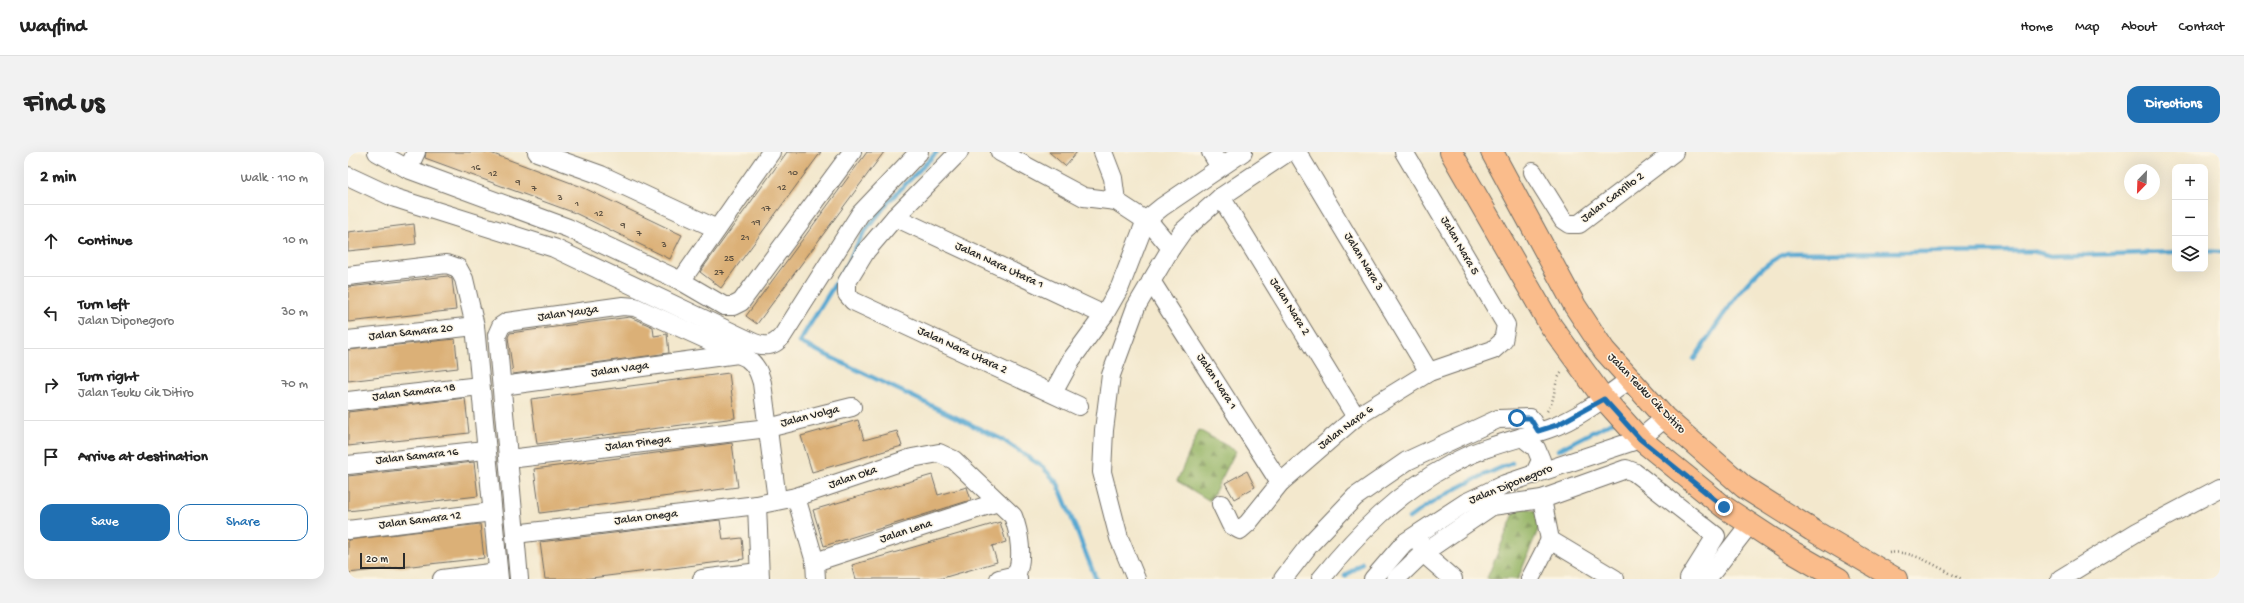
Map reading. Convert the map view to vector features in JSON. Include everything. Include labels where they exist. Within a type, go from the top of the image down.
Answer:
[{"type":"main road","points":[[1451,152],[1551,326],[1604,399],[1640,439],[1691,482],[1749,525],[1839,579]]},
{"type":"main road","name":"Jalan Teuku Cik Ditiro","points":[[1492,152],[1575,306],[1604,350],[1665,418],[1744,487],[1812,530],[1896,579]]},
{"type":"street","points":[[377,152],[408,170],[568,228],[681,281],[724,306],[733,306],[741,302],[852,152]]},
{"type":"street","points":[[408,170],[416,152]]},
{"type":"street","points":[[537,152],[601,175],[717,229]]},
{"type":"street","points":[[681,281],[772,152]]},
{"type":"street","points":[[348,176],[395,198],[554,248],[754,343],[765,346],[778,342],[784,335],[860,214],[919,152]]},
{"type":"street","points":[[895,217],[959,152]]},
{"type":"street","points":[[1000,152],[1084,197],[1116,201],[1149,222],[1171,248]]},
{"type":"street","points":[[1103,152],[1113,178],[1116,201]]},
{"type":"street","points":[[1211,152],[1220,168]]},
{"type":"street","points":[[1053,393],[1071,360],[1104,315],[1120,288],[1149,222],[1242,152]]},
{"type":"street","points":[[1136,579],[1119,538],[1102,472],[1104,430],[1111,375],[1136,306],[1183,230],[1221,197],[1288,152]]},
{"type":"street","name":"Jalan Nara 3","points":[[1297,152],[1429,372]]},
{"type":"street","name":"Jalan Nara 5","points":[[1404,152],[1506,325],[1503,341]]},
{"type":"street","name":"Jalan Carrillo 2","points":[[1533,172],[1563,220],[1569,224],[1579,224],[1674,152]]},
{"type":"street","name":"Jalan Nara 2","points":[[1221,197],[1356,417]]},
{"type":"street","name":"Jalan Nara Utara 2","points":[[895,217],[866,251],[846,282],[847,294],[853,301],[1079,406]]},
{"type":"street","name":"Jalan Nara Utara 1","points":[[895,217],[1104,315]]},
{"type":"street","points":[[1149,222],[1183,230]]},
{"type":"street","points":[[348,276],[447,264],[458,268],[464,279],[475,326],[485,450],[499,575],[442,579]]},
{"type":"street","name":"Jalan Nara 1","points":[[1151,281],[1280,482]]},
{"type":"street","name":"Jalan Yauza","points":[[502,386],[497,335],[501,326],[507,322],[623,306],[635,307],[738,354]]},
{"type":"street","name":"Jalan Samara 20","points":[[348,340],[475,326]]},
{"type":"street","name":"Jalan Nara 6","points":[[1221,504],[1231,525],[1240,530],[1248,523],[1280,482],[1356,417],[1429,372],[1493,350],[1503,341]]},
{"type":"street","points":[[738,354],[754,364],[759,371],[777,500]]},
{"type":"street","name":"Jalan Vaga","points":[[502,386],[738,354]]},
{"type":"street","points":[[1321,579],[1351,541],[1374,519],[1418,485],[1451,464],[1496,445],[1536,432],[1604,399],[1630,379]]},
{"type":"street","name":"Jalan Samara 18","points":[[348,401],[480,386]]},
{"type":"street","points":[[502,386],[519,579]]},
{"type":"street","name":"Jalan Volga","points":[[768,428],[852,407]]},
{"type":"street","points":[[1283,579],[1310,544],[1355,497],[1407,461],[1498,419],[1530,418],[1536,432],[1536,448],[1541,460],[1534,475]]},
{"type":"street","name":"Jalan Diponegoro","points":[[1373,579],[1404,543],[1465,503],[1505,484],[1640,439],[1665,418]]},
{"type":"street","name":"Jalan Pinega","points":[[509,459],[768,428]]},
{"type":"street","name":"Jalan Samara 16","points":[[348,465],[485,450]]},
{"type":"street","name":"Jalan Oka","points":[[777,500],[796,497],[928,454],[945,455],[954,460],[998,502]]},
{"type":"street","points":[[1396,579],[1423,553],[1492,506],[1542,499],[1626,469],[1634,472],[1716,536],[1689,579]]},
{"type":"street","points":[[2061,579],[2137,532],[2220,488]]},
{"type":"street","points":[[796,497],[816,570]]},
{"type":"street","points":[[1530,579],[1550,540],[1542,499]]},
{"type":"street","name":"Jalan Onega","points":[[515,534],[757,505],[777,500]]},
{"type":"street","points":[[998,502],[1013,516],[1016,525],[1020,560],[1011,578]]},
{"type":"street","name":"Jalan Lena","points":[[816,570],[998,502]]},
{"type":"street","points":[[702,579],[760,575],[757,505]]},
{"type":"street","name":"Jalan Samara 12","points":[[348,530],[492,512]]},
{"type":"street","points":[[1707,579],[1749,525]]},
{"type":"street","points":[[1417,534],[1423,553],[1453,579]]},
{"type":"street","points":[[1550,540],[1615,579]]},
{"type":"path","points":[[1536,432],[1542,415],[1548,410],[1556,396],[1555,382],[1561,373]]},
{"type":"path","points":[[1885,553],[1899,551],[1915,556],[1962,579]]},
{"type":"green space","points":[[1199,430],[1236,451],[1210,501],[1177,481]]},
{"type":"green space","points":[[1518,504],[1544,515],[1518,579],[1489,579],[1487,578]]},
{"type":"building","points":[[426,152],[488,152],[582,187],[682,235],[670,259],[575,213],[425,158]]},
{"type":"building","points":[[787,152],[821,152],[721,288],[700,272]]},
{"type":"building","points":[[867,152],[884,152],[757,324],[746,316]]},
{"type":"building","points":[[1049,152],[1077,152],[1065,166]]},
{"type":"building","points":[[414,224],[416,244],[348,251],[348,232]]},
{"type":"building","points":[[448,276],[452,279],[456,310],[348,322],[348,287]]},
{"type":"building","points":[[630,317],[653,327],[654,336],[667,334],[669,353],[513,374],[508,337],[510,333]]},
{"type":"building","points":[[455,339],[458,368],[348,381],[348,350]]},
{"type":"building","points":[[729,373],[735,418],[537,444],[531,399]]},
{"type":"building","points":[[465,398],[469,433],[348,446],[348,412]]},
{"type":"building","points":[[858,420],[864,440],[897,431],[902,446],[812,472],[801,436]]},
{"type":"building","points":[[732,443],[738,487],[540,513],[534,469]]},
{"type":"building","points":[[474,462],[478,496],[348,511],[348,476]]},
{"type":"building","points":[[1247,471],[1255,487],[1234,499],[1225,483]]},
{"type":"building","points":[[932,475],[938,495],[967,487],[971,500],[824,546],[813,510]]},
{"type":"building","points":[[720,520],[723,540],[742,538],[744,559],[583,579],[545,579],[540,542]]},
{"type":"building","points":[[1000,522],[1006,542],[992,546],[997,562],[939,579],[856,579],[852,565]]},
{"type":"building","points":[[480,524],[484,558],[348,573],[348,540]]},
{"type":"waterway","points":[[937,152],[888,202],[863,234],[845,268],[799,342],[1003,440],[1043,467],[1058,484],[1096,579]]},
{"type":"waterway","points":[[1694,359],[1723,314],[1746,284],[1773,260],[1787,253],[2032,251],[2051,256],[2172,252]]},
{"type":"waterway","points":[[2208,251],[2220,252]]},
{"type":"waterway","points":[[1558,450],[1616,420]]},
{"type":"waterway","points":[[1409,518],[1433,502],[1459,488],[1512,463]]},
{"type":"waterway","points":[[1345,576],[1362,563]]},
{"type":"route","points":[[1517,418],[1530,418],[1538,431],[1557,425],[1604,399],[1640,439],[1691,482],[1724,507]]}]
